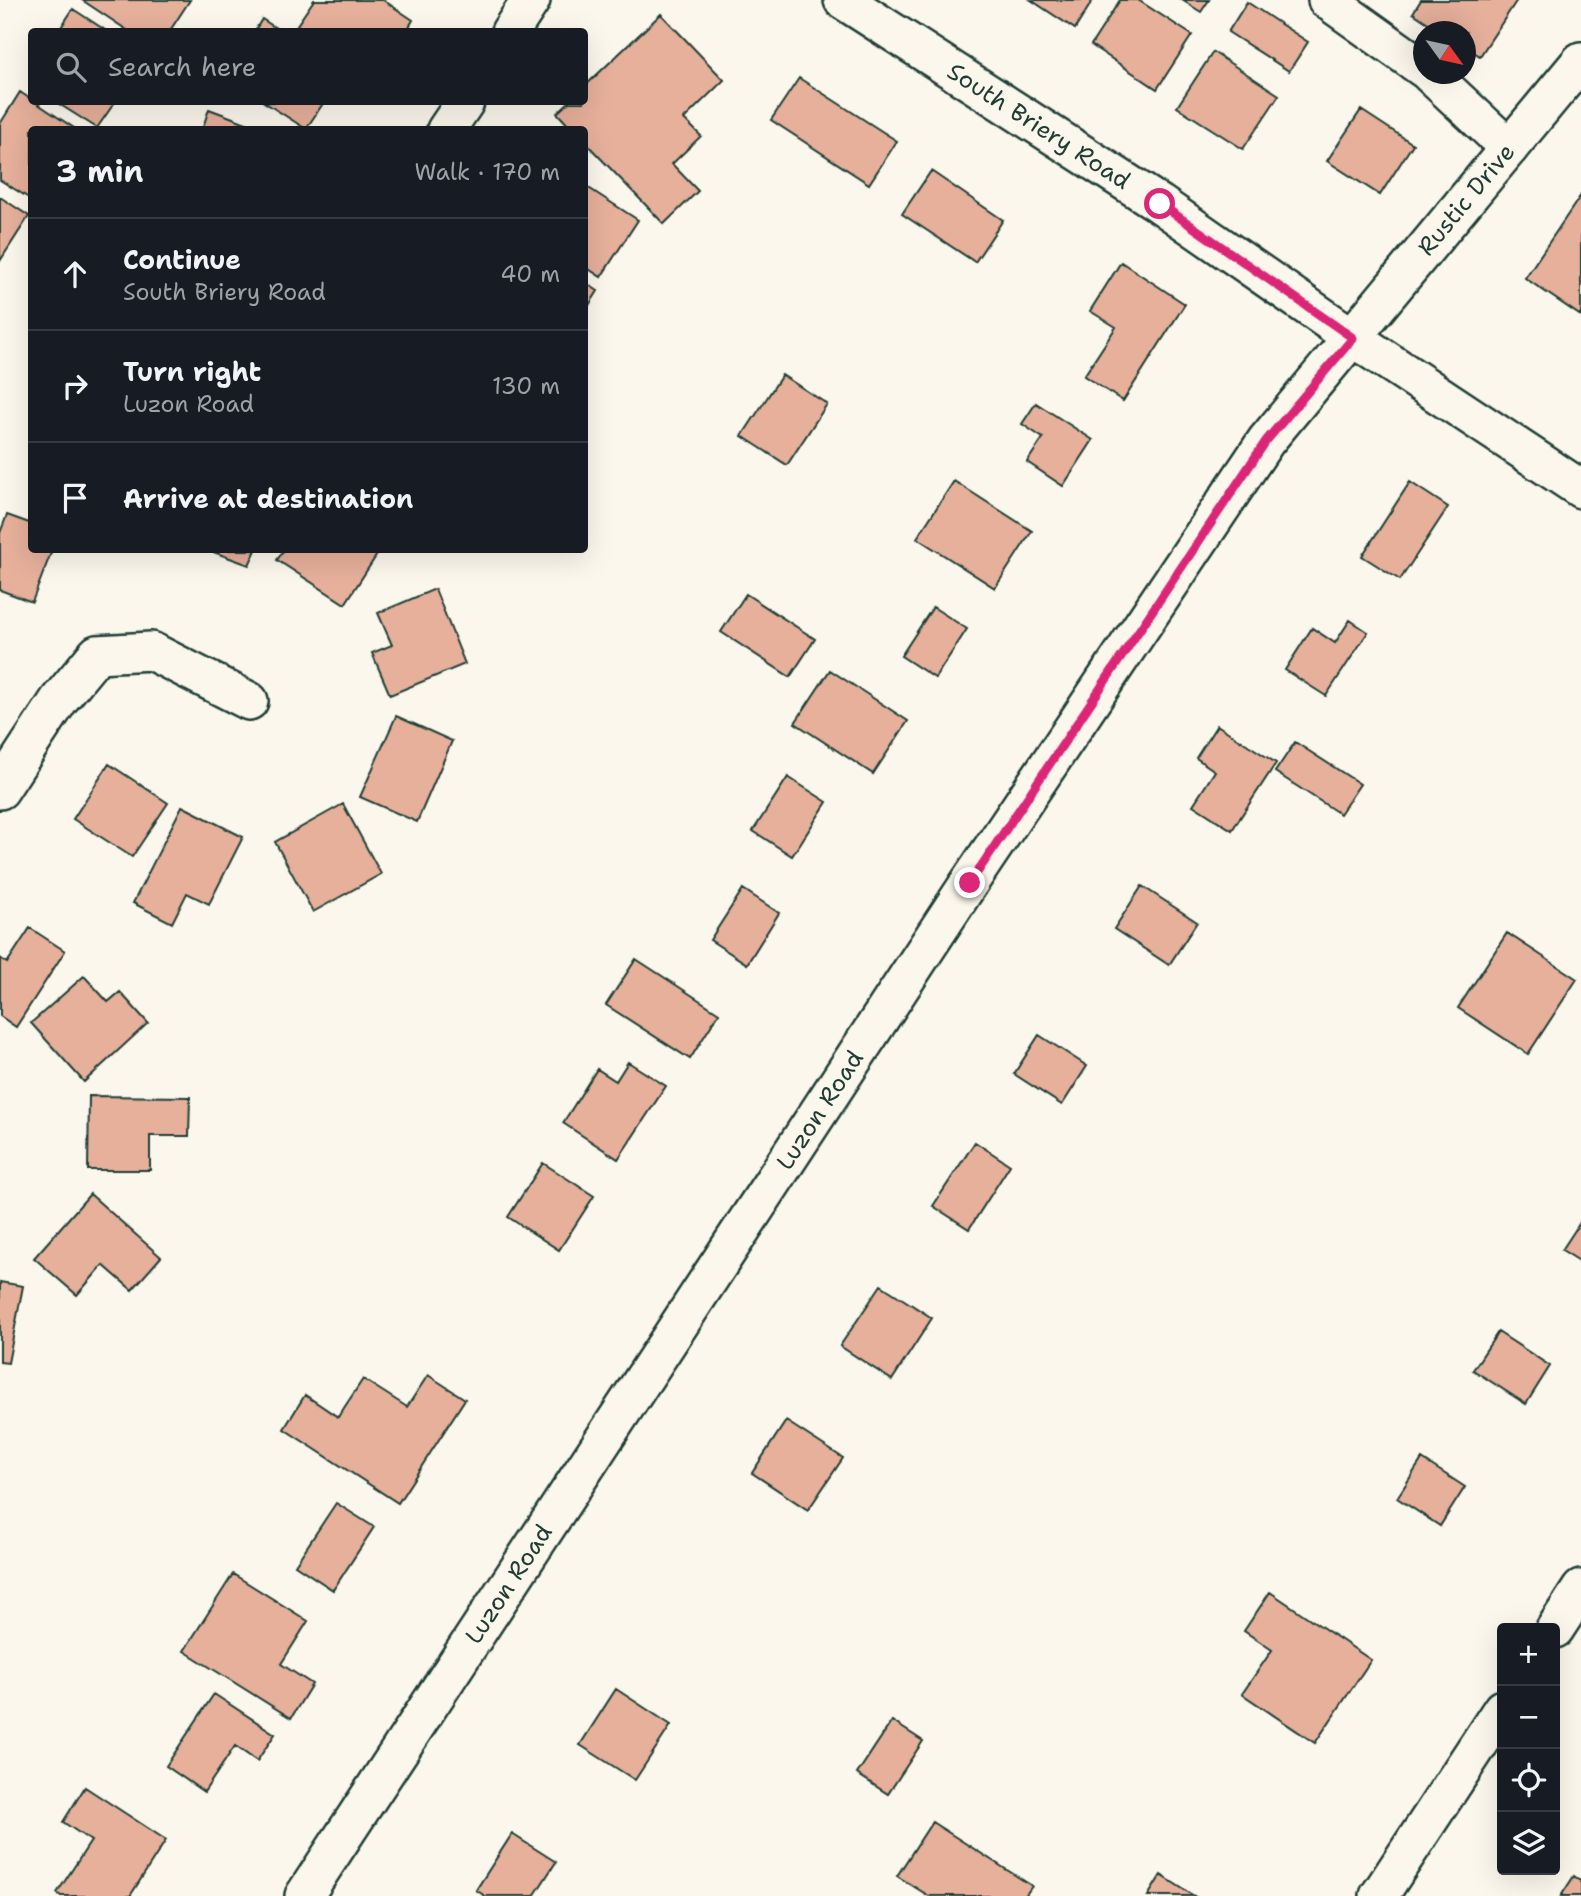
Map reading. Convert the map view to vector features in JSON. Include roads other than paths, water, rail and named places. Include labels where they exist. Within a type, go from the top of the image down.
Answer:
[{"type":"street","points":[[513,28],[531,0]]},
{"type":"street","name":"South Briery Road","points":[[843,0],[1160,204],[1353,338],[1581,489]]},
{"type":"street","points":[[1327,0],[1413,62]]},
{"type":"street","name":"Rustic Drive","points":[[1353,338],[1581,61]]},
{"type":"street","points":[[1441,84],[1510,148]]},
{"type":"street","points":[[449,126],[462,105]]},
{"type":"street","name":"Luzon Road","points":[[304,1896],[970,883],[1258,452],[1353,338]]},
{"type":"street","points":[[0,790],[59,700],[97,654],[151,651],[249,701]]},
{"type":"street","points":[[1559,1623],[1581,1589]]},
{"type":"street","points":[[1379,1896],[1497,1717]]}]
